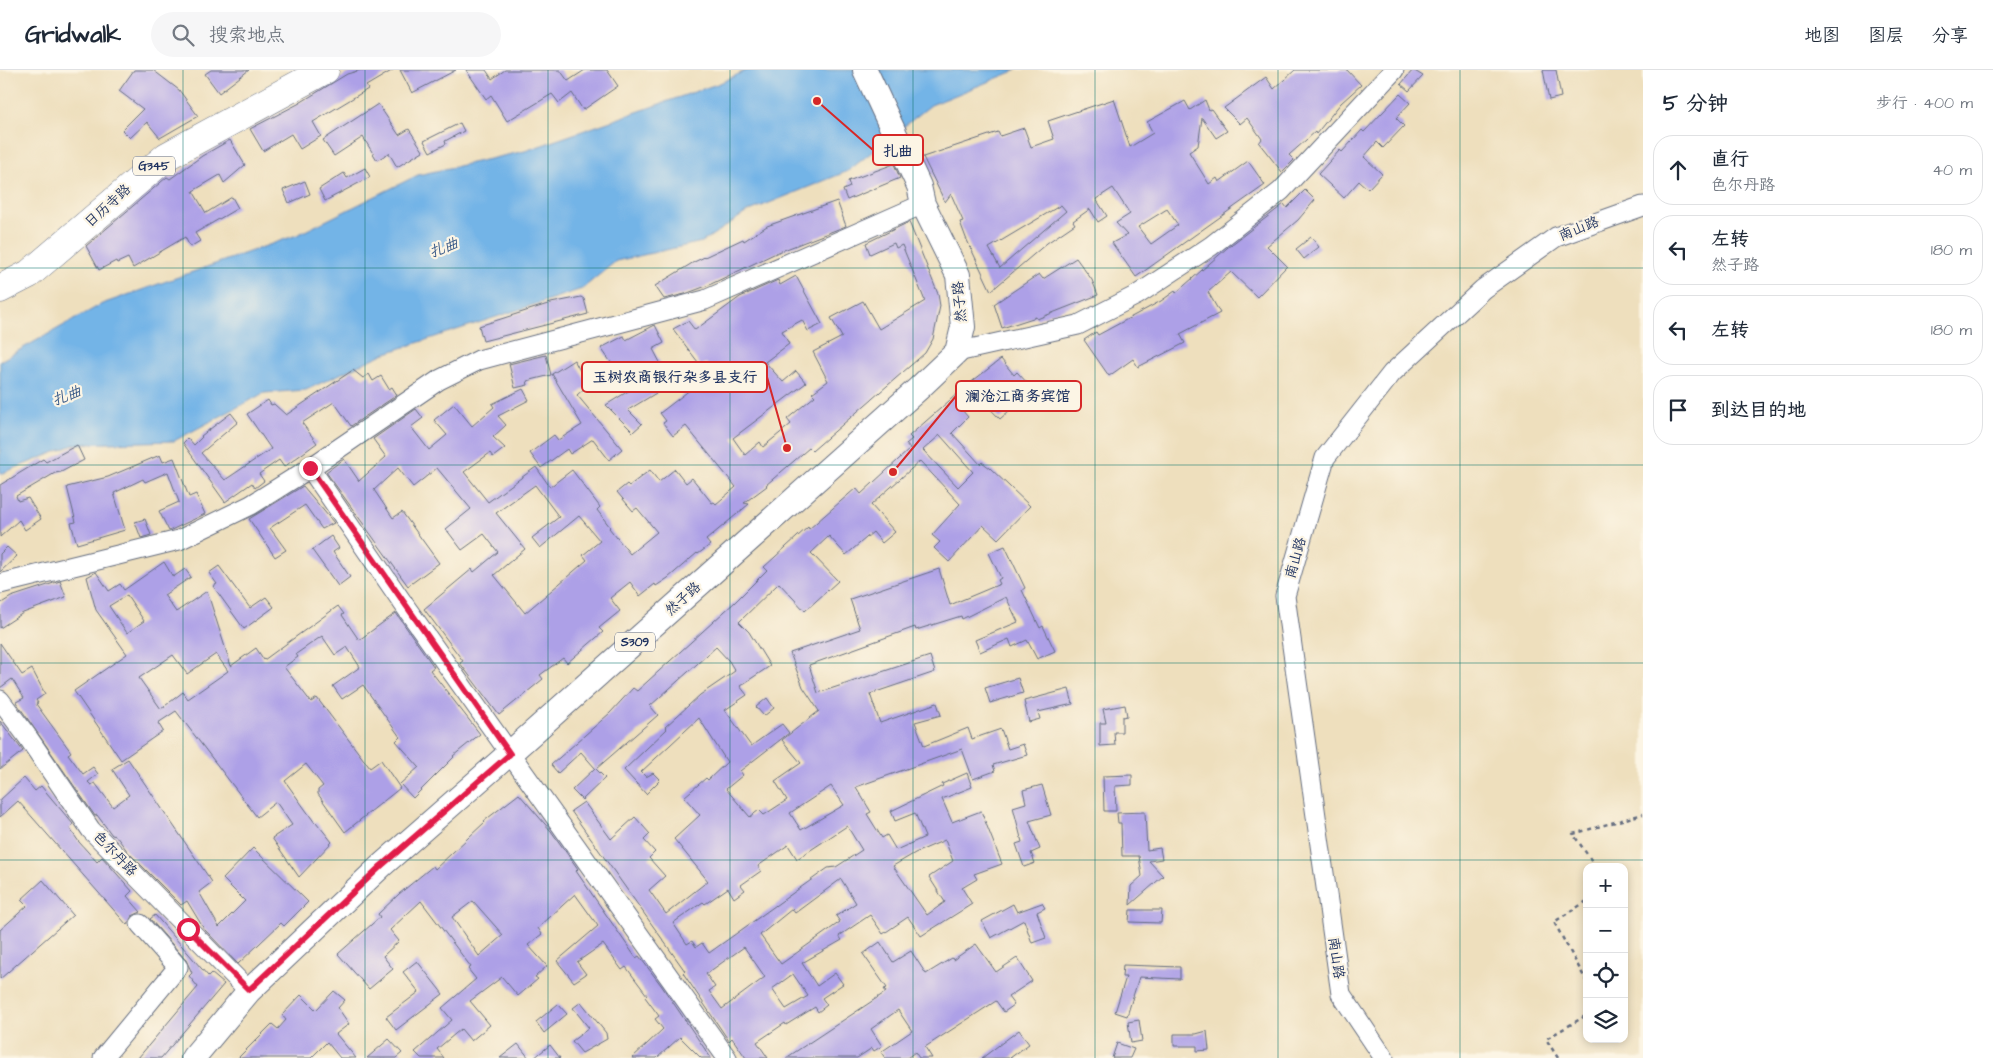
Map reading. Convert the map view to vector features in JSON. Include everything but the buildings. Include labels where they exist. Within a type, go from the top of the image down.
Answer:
[{"type":"highway","name":"日历寺路","points":[[0,270],[20,259],[56,231],[101,186],[149,151],[303,70]]},
{"type":"highway","name":"日历寺路","points":[[0,289],[29,274],[167,156],[325,70]]},
{"type":"main road","name":"然子路","points":[[193,1058],[249,990],[381,866],[510,754],[918,390],[957,352],[963,327],[958,275],[865,70]]},
{"type":"street","points":[[957,352],[1078,325],[1137,295],[1211,246],[1282,191],[1394,70]]},
{"type":"street","points":[[0,584],[179,540],[251,506],[439,380],[479,360],[704,300],[921,195]]},
{"type":"street","name":"南山路","points":[[1384,1058],[1340,994],[1285,596],[1325,458],[1392,373],[1483,289],[1556,237],[1643,206]]},
{"type":"street","points":[[310,468],[510,754],[727,1058]]},
{"type":"street","name":"色尔丹路","points":[[0,700],[91,830],[249,990]]},
{"type":"street","points":[[104,1058],[178,967],[140,924]]},
{"type":"path","points":[[1593,863],[1573,834],[1643,814]]},
{"type":"path","points":[[1583,904],[1554,922],[1583,975]]},
{"type":"path","points":[[1558,1058],[1546,1039],[1583,1017]]},
{"type":"water","points":[[747,70],[1017,70],[931,105],[848,171],[747,212],[702,242],[616,261],[582,289],[383,354],[306,390],[264,393],[174,441],[76,444],[0,474],[0,361],[102,304],[297,235],[418,175],[525,151],[720,83]]},
{"type":"place","name":"扎曲","points":[[817,101]]},
{"type":"place","name":"玉树农商银行杂多县支行","points":[[787,448]]},
{"type":"place","name":"澜沧江商务宾馆","points":[[893,472]]},
{"type":"route","points":[[188,929],[249,990],[381,866],[510,754],[310,468]]}]
